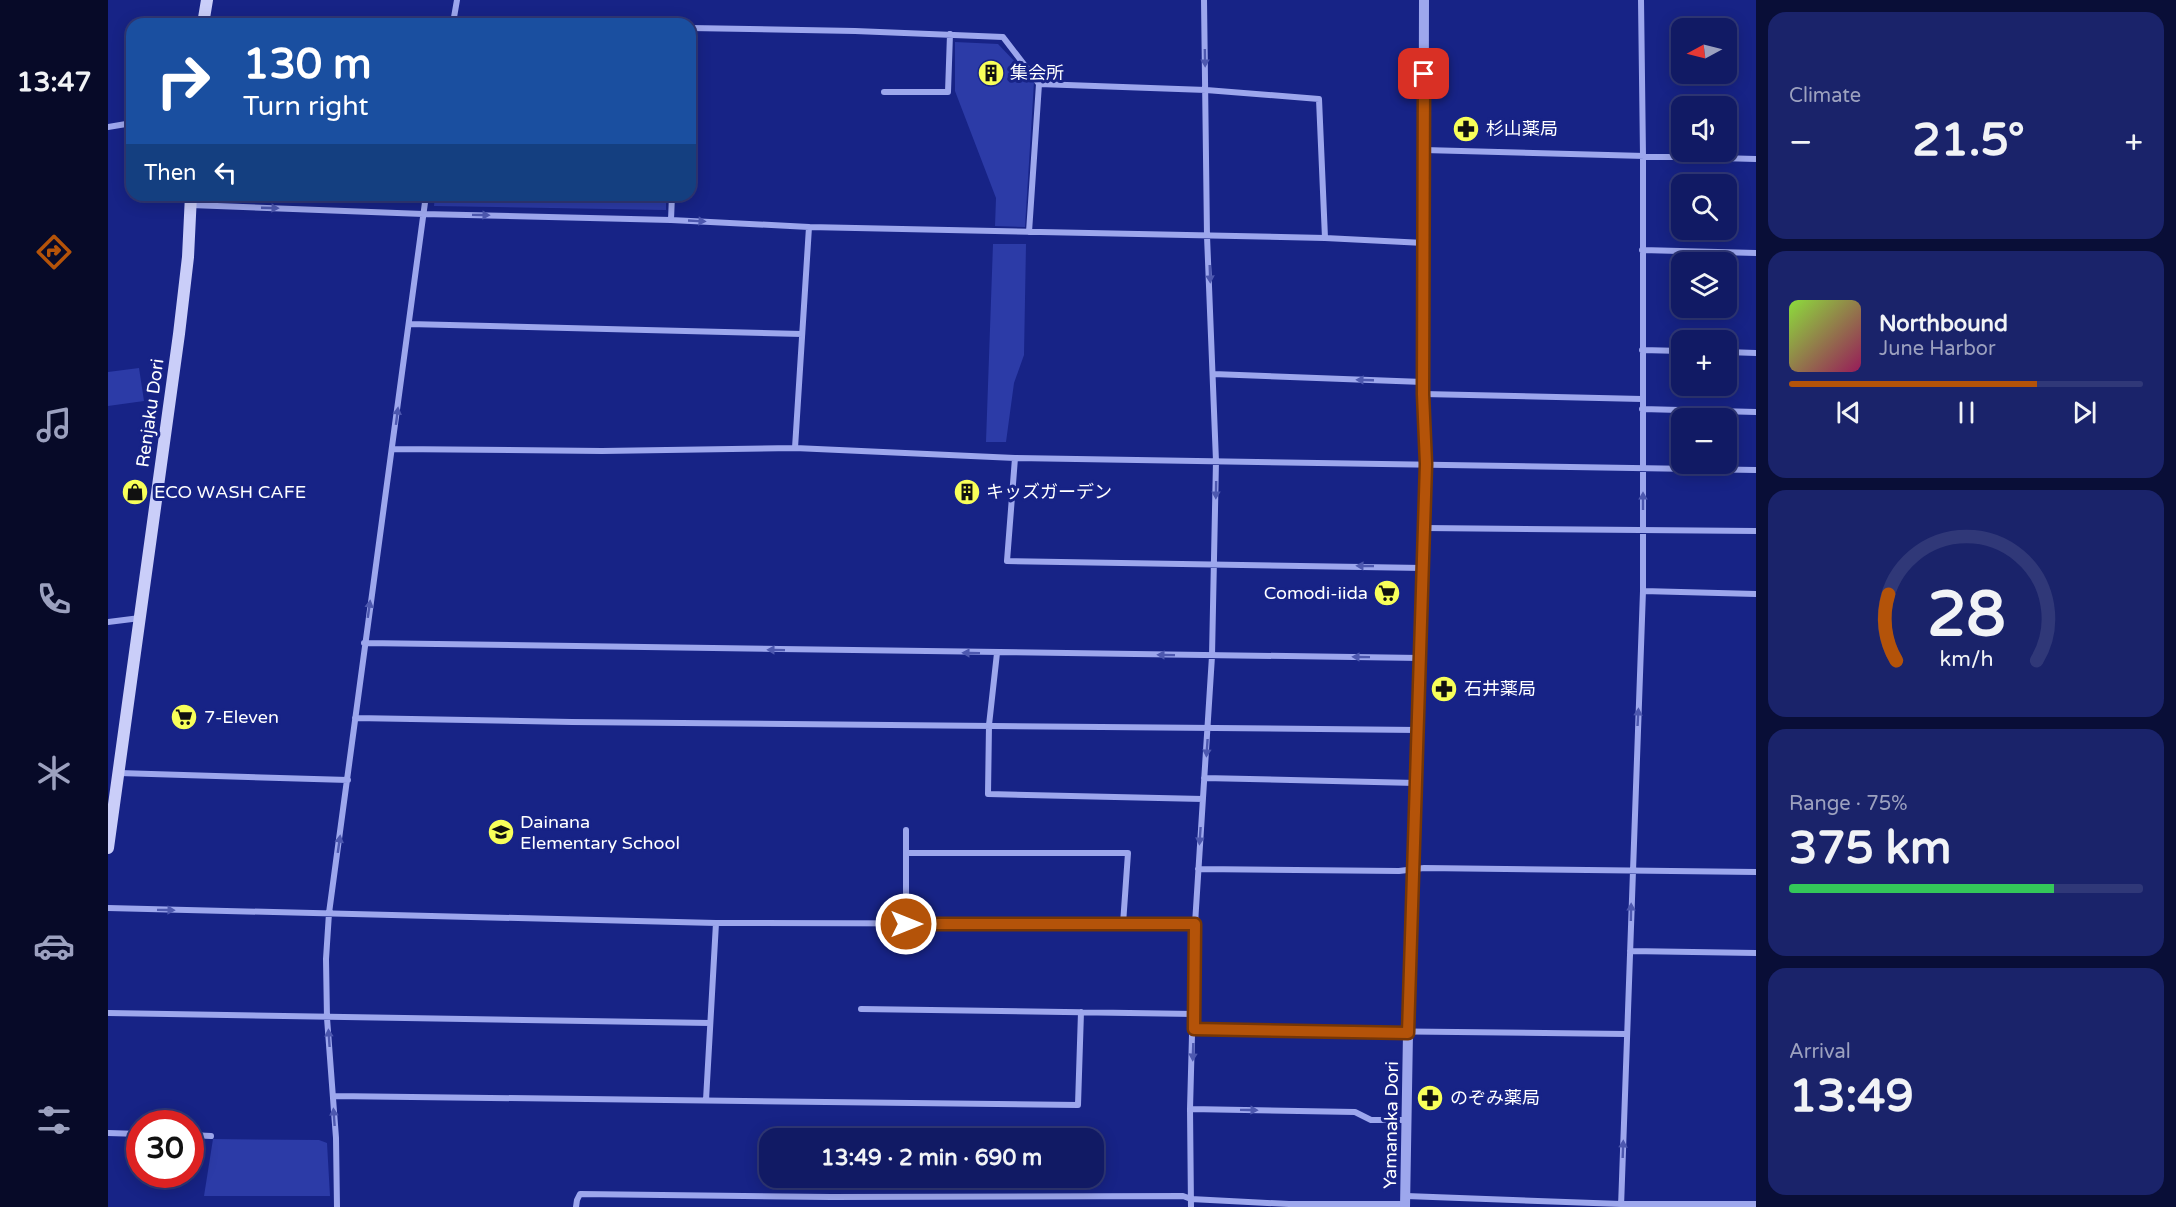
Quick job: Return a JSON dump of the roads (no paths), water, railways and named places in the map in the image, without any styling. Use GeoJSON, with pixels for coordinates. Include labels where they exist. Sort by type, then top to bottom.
{"type":"FeatureCollection","features":[{"type":"Feature","properties":{"kind":"main road"},"geometry":{"type":"LineString","coordinates":[[204,18],[207,0]]}},
{"type":"Feature","properties":{"kind":"main road","name":"Renjaku Dori"},"geometry":{"type":"LineString","coordinates":[[108,848],[179,334],[188,257],[191,201]]}},
{"type":"Feature","properties":{"kind":"street"},"geometry":{"type":"LineString","coordinates":[[454,18],[457,0]]}},
{"type":"Feature","properties":{"kind":"street"},"geometry":{"type":"LineString","coordinates":[[1191,1207],[1190,1109],[1194,1029],[1195,924],[1212,656],[1215,563],[1216,461],[1208,236],[1204,0]]}},
{"type":"Feature","properties":{"kind":"street","name":"Yamanaka Dori"},"geometry":{"type":"LineString","coordinates":[[1406,1202],[1408,1033],[1426,464],[1423,388],[1424,0]]}},
{"type":"Feature","properties":{"kind":"street"},"geometry":{"type":"LineString","coordinates":[[1621,1205],[1643,591],[1641,0]]}},
{"type":"Feature","properties":{"kind":"street"},"geometry":{"type":"LineString","coordinates":[[696,28],[1003,37],[1039,84],[1029,232]]}},
{"type":"Feature","properties":{"kind":"street"},"geometry":{"type":"LineString","coordinates":[[884,92],[948,92],[950,34]]}},
{"type":"Feature","properties":{"kind":"street"},"geometry":{"type":"LineString","coordinates":[[1039,84],[1206,90],[1319,99],[1325,238]]}},
{"type":"Feature","properties":{"kind":"street"},"geometry":{"type":"LineString","coordinates":[[108,127],[126,124]]}},
{"type":"Feature","properties":{"kind":"street"},"geometry":{"type":"LineString","coordinates":[[1424,150],[1756,159]]}},
{"type":"Feature","properties":{"kind":"street"},"geometry":{"type":"LineString","coordinates":[[208,201],[423,214],[671,220],[809,227],[1325,238],[1424,243]]}},
{"type":"Feature","properties":{"kind":"street"},"geometry":{"type":"LineString","coordinates":[[337,1207],[333,1096],[327,1018],[326,959],[329,913],[425,201]]}},
{"type":"Feature","properties":{"kind":"street"},"geometry":{"type":"LineString","coordinates":[[671,220],[672,201]]}},
{"type":"Feature","properties":{"kind":"street"},"geometry":{"type":"LineString","coordinates":[[795,448],[809,227]]}},
{"type":"Feature","properties":{"kind":"street"},"geometry":{"type":"LineString","coordinates":[[1642,250],[1756,254]]}},
{"type":"Feature","properties":{"kind":"street"},"geometry":{"type":"LineString","coordinates":[[409,324],[802,334]]}},
{"type":"Feature","properties":{"kind":"street"},"geometry":{"type":"LineString","coordinates":[[1642,350],[1671,351]]}},
{"type":"Feature","properties":{"kind":"street"},"geometry":{"type":"LineString","coordinates":[[1737,352],[1756,352]]}},
{"type":"Feature","properties":{"kind":"street"},"geometry":{"type":"LineString","coordinates":[[1213,374],[1642,399]]}},
{"type":"Feature","properties":{"kind":"street"},"geometry":{"type":"LineString","coordinates":[[1642,409],[1756,412]]}},
{"type":"Feature","properties":{"kind":"street"},"geometry":{"type":"LineString","coordinates":[[393,449],[602,451],[795,448],[1015,458],[1756,470]]}},
{"type":"Feature","properties":{"kind":"street"},"geometry":{"type":"LineString","coordinates":[[1015,458],[1007,561],[1423,568]]}},
{"type":"Feature","properties":{"kind":"street"},"geometry":{"type":"LineString","coordinates":[[1424,528],[1756,531]]}},
{"type":"Feature","properties":{"kind":"street"},"geometry":{"type":"LineString","coordinates":[[1643,591],[1756,594]]}},
{"type":"Feature","properties":{"kind":"street"},"geometry":{"type":"LineString","coordinates":[[108,622],[140,618]]}},
{"type":"Feature","properties":{"kind":"street"},"geometry":{"type":"LineString","coordinates":[[364,643],[1420,658]]}},
{"type":"Feature","properties":{"kind":"street"},"geometry":{"type":"LineString","coordinates":[[997,653],[989,725],[988,794],[1203,798]]}},
{"type":"Feature","properties":{"kind":"street"},"geometry":{"type":"LineString","coordinates":[[355,718],[1418,730]]}},
{"type":"Feature","properties":{"kind":"street"},"geometry":{"type":"LineString","coordinates":[[118,773],[348,780]]}},
{"type":"Feature","properties":{"kind":"street"},"geometry":{"type":"LineString","coordinates":[[1204,778],[1416,783]]}},
{"type":"Feature","properties":{"kind":"street"},"geometry":{"type":"LineString","coordinates":[[906,830],[906,924]]}},
{"type":"Feature","properties":{"kind":"street"},"geometry":{"type":"LineString","coordinates":[[906,853],[1128,853],[1123,924]]}},
{"type":"Feature","properties":{"kind":"street"},"geometry":{"type":"LineString","coordinates":[[1198,869],[1413,870],[1424,868],[1756,872]]}},
{"type":"Feature","properties":{"kind":"street"},"geometry":{"type":"LineString","coordinates":[[108,908],[716,923],[1195,924]]}},
{"type":"Feature","properties":{"kind":"street"},"geometry":{"type":"LineString","coordinates":[[706,1100],[716,923]]}},
{"type":"Feature","properties":{"kind":"street"},"geometry":{"type":"LineString","coordinates":[[1630,951],[1756,953]]}},
{"type":"Feature","properties":{"kind":"street"},"geometry":{"type":"LineString","coordinates":[[861,1009],[1194,1014]]}},
{"type":"Feature","properties":{"kind":"street"},"geometry":{"type":"LineString","coordinates":[[333,1096],[1078,1105],[1081,1012]]}},
{"type":"Feature","properties":{"kind":"street"},"geometry":{"type":"LineString","coordinates":[[108,1013],[710,1023]]}},
{"type":"Feature","properties":{"kind":"street"},"geometry":{"type":"LineString","coordinates":[[1194,1029],[1626,1034]]}},
{"type":"Feature","properties":{"kind":"street"},"geometry":{"type":"LineString","coordinates":[[1190,1109],[1355,1112],[1371,1120],[1408,1120]]}},
{"type":"Feature","properties":{"kind":"street"},"geometry":{"type":"LineString","coordinates":[[108,1133],[126,1134]]}},
{"type":"Feature","properties":{"kind":"street"},"geometry":{"type":"LineString","coordinates":[[204,1136],[212,1136]]}},
{"type":"Feature","properties":{"kind":"street"},"geometry":{"type":"LineString","coordinates":[[576,1207],[580,1194],[831,1197],[1183,1196],[1289,1204],[1406,1202],[1756,1204]]}},
{"type":"Feature","properties":{"kind":"place","name":"集会所"},"geometry":{"type":"Point","coordinates":[991,73]}},
{"type":"Feature","properties":{"kind":"place","name":"杉山薬局"},"geometry":{"type":"Point","coordinates":[1466,129]}},
{"type":"Feature","properties":{"kind":"place","name":"ECO WASH CAFE"},"geometry":{"type":"Point","coordinates":[135,492]}},
{"type":"Feature","properties":{"kind":"place","name":"キッズガーデン"},"geometry":{"type":"Point","coordinates":[967,492]}},
{"type":"Feature","properties":{"kind":"place","name":"Comodi-iida"},"geometry":{"type":"Point","coordinates":[1387,593]}},
{"type":"Feature","properties":{"kind":"place","name":"石井薬局"},"geometry":{"type":"Point","coordinates":[1444,689]}},
{"type":"Feature","properties":{"kind":"place","name":"7-Eleven"},"geometry":{"type":"Point","coordinates":[184,717]}},
{"type":"Feature","properties":{"kind":"place","name":"Dainana Elementary School"},"geometry":{"type":"Point","coordinates":[501,832]}},
{"type":"Feature","properties":{"kind":"place","name":"のぞみ薬局"},"geometry":{"type":"Point","coordinates":[1430,1098]}}]}
